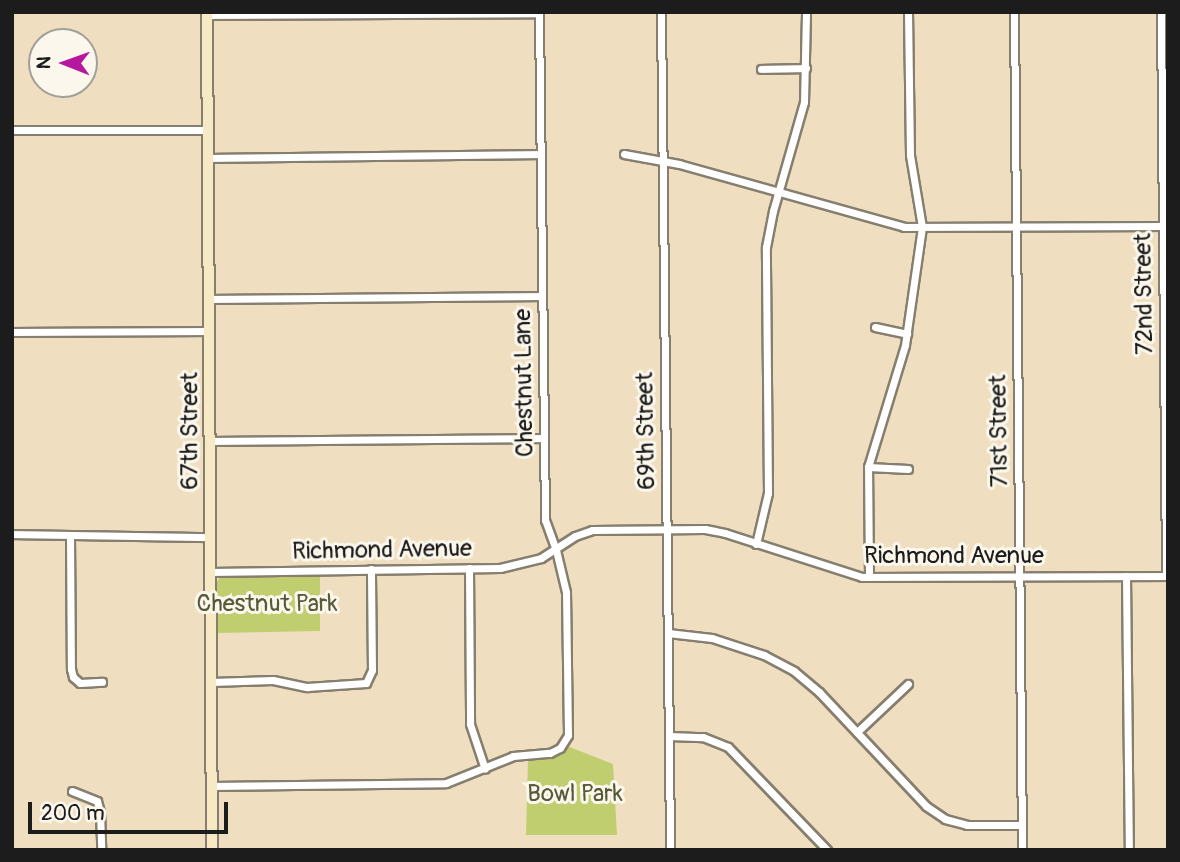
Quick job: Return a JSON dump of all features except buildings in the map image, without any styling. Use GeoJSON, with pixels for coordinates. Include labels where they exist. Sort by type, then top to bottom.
{"type":"FeatureCollection","features":[{"type":"Feature","properties":{"kind":"street","name":"69th Street"},"geometry":{"type":"LineString","coordinates":[[662,12],[670,850]]}},
{"type":"Feature","properties":{"kind":"street"},"geometry":{"type":"LineString","coordinates":[[756,544],[768,493],[765,259],[778,193],[804,102],[806,12]]}},
{"type":"Feature","properties":{"kind":"street"},"geometry":{"type":"LineString","coordinates":[[869,578],[868,467],[907,334],[922,227],[909,146],[908,12]]}},
{"type":"Feature","properties":{"kind":"street","name":"71st Street"},"geometry":{"type":"LineString","coordinates":[[1014,12],[1022,850]]}},
{"type":"Feature","properties":{"kind":"street","name":"72nd Street"},"geometry":{"type":"LineString","coordinates":[[1161,12],[1165,34],[1163,226],[1167,576]]}},
{"type":"Feature","properties":{"kind":"street"},"geometry":{"type":"LineString","coordinates":[[207,14],[539,13]]}},
{"type":"Feature","properties":{"kind":"street","name":"Chestnut Lane"},"geometry":{"type":"LineString","coordinates":[[485,769],[513,756],[546,754],[560,748],[568,730],[567,600],[556,550],[545,524],[539,13]]}},
{"type":"Feature","properties":{"kind":"street","name":"67th Street"},"geometry":{"type":"LineString","coordinates":[[207,14],[212,850]]}},
{"type":"Feature","properties":{"kind":"street"},"geometry":{"type":"LineString","coordinates":[[761,69],[806,68]]}},
{"type":"Feature","properties":{"kind":"street"},"geometry":{"type":"LineString","coordinates":[[12,130],[208,130]]}},
{"type":"Feature","properties":{"kind":"street"},"geometry":{"type":"LineString","coordinates":[[209,158],[541,154]]}},
{"type":"Feature","properties":{"kind":"street"},"geometry":{"type":"LineString","coordinates":[[624,154],[663,160],[876,221],[922,227],[1163,226]]}},
{"type":"Feature","properties":{"kind":"street"},"geometry":{"type":"LineString","coordinates":[[210,299],[542,296]]}},
{"type":"Feature","properties":{"kind":"street"},"geometry":{"type":"LineString","coordinates":[[874,327],[907,334]]}},
{"type":"Feature","properties":{"kind":"street"},"geometry":{"type":"LineString","coordinates":[[12,332],[210,331]]}},
{"type":"Feature","properties":{"kind":"street"},"geometry":{"type":"LineString","coordinates":[[211,441],[544,438]]}},
{"type":"Feature","properties":{"kind":"street"},"geometry":{"type":"LineString","coordinates":[[868,467],[908,469]]}},
{"type":"Feature","properties":{"kind":"street","name":"Richmond Avenue"},"geometry":{"type":"LineString","coordinates":[[210,572],[515,566],[556,550],[575,536],[592,530],[667,529],[719,531],[850,575],[869,578],[1167,576]]}},
{"type":"Feature","properties":{"kind":"street"},"geometry":{"type":"LineString","coordinates":[[12,534],[211,537]]}},
{"type":"Feature","properties":{"kind":"street"},"geometry":{"type":"LineString","coordinates":[[69,535],[71,669],[73,677],[80,683],[102,682]]}},
{"type":"Feature","properties":{"kind":"street"},"geometry":{"type":"LineString","coordinates":[[211,786],[436,783],[455,781],[485,769],[470,724],[469,568]]}},
{"type":"Feature","properties":{"kind":"street"},"geometry":{"type":"LineString","coordinates":[[211,682],[273,680],[307,687],[366,683],[372,670],[371,569]]}},
{"type":"Feature","properties":{"kind":"street"},"geometry":{"type":"LineString","coordinates":[[1126,576],[1129,850]]}},
{"type":"Feature","properties":{"kind":"street"},"geometry":{"type":"LineString","coordinates":[[668,633],[712,638],[782,664],[819,692],[926,806],[945,819],[967,825],[1022,825]]}},
{"type":"Feature","properties":{"kind":"street"},"geometry":{"type":"LineString","coordinates":[[857,732],[908,684]]}},
{"type":"Feature","properties":{"kind":"street"},"geometry":{"type":"LineString","coordinates":[[669,736],[703,737],[727,747],[827,850]]}},
{"type":"Feature","properties":{"kind":"street"},"geometry":{"type":"LineString","coordinates":[[72,791],[97,801],[101,850]]}},
{"type":"Feature","properties":{"kind":"green space","name":"Chestnut Park"},"geometry":{"type":"Polygon","coordinates":[[[320,575],[320,631],[215,633],[216,583],[221,576],[320,575]]]}},
{"type":"Feature","properties":{"kind":"green space","name":"Bowl Park"},"geometry":{"type":"Polygon","coordinates":[[[567,746],[613,764],[617,835],[526,835],[528,759],[554,757],[567,746]]]}}]}
